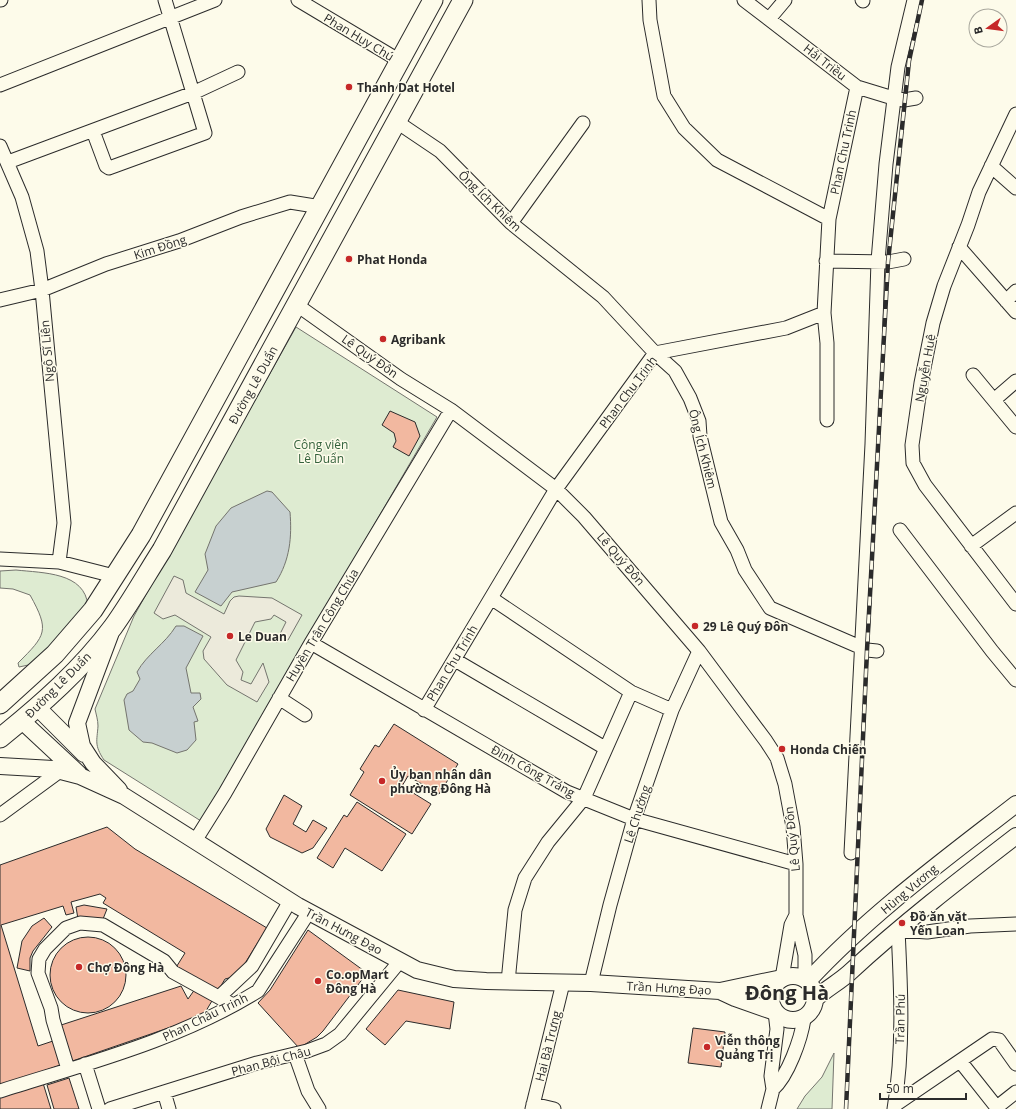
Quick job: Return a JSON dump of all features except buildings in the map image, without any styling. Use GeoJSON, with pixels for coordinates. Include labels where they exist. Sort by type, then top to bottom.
{"type":"FeatureCollection","features":[{"type":"Feature","properties":{"kind":"highway","name":"Đường Lê Duẩn"},"geometry":{"type":"LineString","coordinates":[[2,703],[55,654],[93,610],[141,535],[433,0]]}},
{"type":"Feature","properties":{"kind":"highway","name":"Đường Lê Duẩn"},"geometry":{"type":"LineString","coordinates":[[0,738],[22,721],[74,672],[112,627],[162,550],[463,0]]}},
{"type":"Feature","properties":{"kind":"highway"},"geometry":{"type":"LineString","coordinates":[[274,293],[297,305]]}},
{"type":"Feature","properties":{"kind":"highway"},"geometry":{"type":"LineString","coordinates":[[114,576],[137,589]]}},
{"type":"Feature","properties":{"kind":"highway"},"geometry":{"type":"LineString","coordinates":[[20,687],[37,707]]}},
{"type":"Feature","properties":{"kind":"highway"},"geometry":{"type":"LineString","coordinates":[[2,703],[22,721]]}},
{"type":"Feature","properties":{"kind":"main road"},"geometry":{"type":"LineString","coordinates":[[93,763],[82,746],[77,722],[112,627]]}},
{"type":"Feature","properties":{"kind":"main road"},"geometry":{"type":"LineString","coordinates":[[37,707],[124,796]]}},
{"type":"Feature","properties":{"kind":"main road"},"geometry":{"type":"LineString","coordinates":[[22,721],[80,776]]}},
{"type":"Feature","properties":{"kind":"main road","name":"Trần Hưng Đạo"},"geometry":{"type":"LineString","coordinates":[[0,766],[18,766],[60,771],[80,776],[124,796],[290,901],[417,970],[454,979],[720,991],[782,978]]}},
{"type":"Feature","properties":{"kind":"main road","name":"Hùng Vương"},"geometry":{"type":"LineString","coordinates":[[808,981],[833,954],[908,888],[1016,804]]}},
{"type":"Feature","properties":{"kind":"main road","name":"Hùng Vương"},"geometry":{"type":"LineString","coordinates":[[816,999],[832,984],[848,974],[923,908],[1016,836]]}},
{"type":"Feature","properties":{"kind":"main road"},"geometry":{"type":"LineString","coordinates":[[800,977],[808,981],[813,988],[816,999],[811,1013],[804,1018],[794,1021],[784,1019],[775,1012],[771,1003],[771,994],[775,985],[782,978],[800,977]]}},
{"type":"Feature","properties":{"kind":"main road","name":"Trần Hưng Đạo"},"geometry":{"type":"LineString","coordinates":[[720,991],[775,1012]]}},
{"type":"Feature","properties":{"kind":"street"},"geometry":{"type":"LineString","coordinates":[[93,130],[106,166],[110,168],[205,133],[165,0]]}},
{"type":"Feature","properties":{"kind":"street"},"geometry":{"type":"LineString","coordinates":[[0,85],[215,0]]}},
{"type":"Feature","properties":{"kind":"street","name":"Phan Huy Chú"},"geometry":{"type":"LineString","coordinates":[[298,0],[400,62]]}},
{"type":"Feature","properties":{"kind":"street"},"geometry":{"type":"LineString","coordinates":[[649,0],[650,20],[664,96],[684,128],[717,160],[829,219]]}},
{"type":"Feature","properties":{"kind":"street","name":"Hải Triều"},"geometry":{"type":"LineString","coordinates":[[744,0],[857,87],[893,98],[904,100],[916,98]]}},
{"type":"Feature","properties":{"kind":"street"},"geometry":{"type":"LineString","coordinates":[[769,19],[786,0]]}},
{"type":"Feature","properties":{"kind":"street"},"geometry":{"type":"LineString","coordinates":[[851,853],[862,648],[878,261],[893,98],[898,67],[914,0]]}},
{"type":"Feature","properties":{"kind":"street"},"geometry":{"type":"LineString","coordinates":[[8,162],[193,93],[238,72]]}},
{"type":"Feature","properties":{"kind":"street","name":"Phan Chu Trinh"},"geometry":{"type":"LineString","coordinates":[[424,710],[556,489],[655,354],[786,328],[824,313],[829,219],[857,87]]}},
{"type":"Feature","properties":{"kind":"street","name":"Nguyễn Huệ"},"geometry":{"type":"LineString","coordinates":[[1016,114],[978,192],[944,286],[933,323],[921,383],[912,445],[913,463],[925,484],[1016,604]]}},
{"type":"Feature","properties":{"kind":"street","name":"Ông Ích Khiêm"},"geometry":{"type":"LineString","coordinates":[[397,122],[440,151],[511,223],[602,297],[655,354],[675,371],[690,398],[699,421],[700,436],[721,522],[737,550],[745,570],[770,608],[862,648],[877,651]]}},
{"type":"Feature","properties":{"kind":"street"},"geometry":{"type":"LineString","coordinates":[[511,223],[583,123]]}},
{"type":"Feature","properties":{"kind":"street","name":"Ngô Sĩ Liên"},"geometry":{"type":"LineString","coordinates":[[0,146],[22,197],[37,251],[64,523],[59,562]]}},
{"type":"Feature","properties":{"kind":"street"},"geometry":{"type":"LineString","coordinates":[[991,166],[1016,188]]}},
{"type":"Feature","properties":{"kind":"street","name":"Kim Đồng"},"geometry":{"type":"LineString","coordinates":[[0,300],[42,290],[106,264],[179,241],[240,217],[290,202],[321,207]]}},
{"type":"Feature","properties":{"kind":"street"},"geometry":{"type":"LineString","coordinates":[[959,247],[1016,312]]}},
{"type":"Feature","properties":{"kind":"street"},"geometry":{"type":"LineString","coordinates":[[826,261],[888,262],[904,259]]}},
{"type":"Feature","properties":{"kind":"street"},"geometry":{"type":"LineString","coordinates":[[1006,301],[1016,291]]}},
{"type":"Feature","properties":{"kind":"street","name":"Lê Quý Đôn"},"geometry":{"type":"LineString","coordinates":[[297,305],[401,379],[451,410],[556,489],[584,516],[699,650],[777,758],[785,784],[793,827],[796,864],[796,915],[805,955],[805,972],[808,981]]}},
{"type":"Feature","properties":{"kind":"street"},"geometry":{"type":"LineString","coordinates":[[824,313],[827,343],[827,420]]}},
{"type":"Feature","properties":{"kind":"street"},"geometry":{"type":"LineString","coordinates":[[974,375],[1016,427]]}},
{"type":"Feature","properties":{"kind":"street"},"geometry":{"type":"LineString","coordinates":[[994,400],[1016,381]]}},
{"type":"Feature","properties":{"kind":"street","name":"Huyền Trân Công Chúa"},"geometry":{"type":"LineString","coordinates":[[195,841],[225,793],[311,643],[451,410]]}},
{"type":"Feature","properties":{"kind":"street"},"geometry":{"type":"LineString","coordinates":[[971,546],[1016,513]]}},
{"type":"Feature","properties":{"kind":"street"},"geometry":{"type":"LineString","coordinates":[[900,530],[992,651],[1016,680]]}},
{"type":"Feature","properties":{"kind":"street"},"geometry":{"type":"LineString","coordinates":[[0,559],[59,562],[114,576]]}},
{"type":"Feature","properties":{"kind":"street"},"geometry":{"type":"LineString","coordinates":[[491,598],[631,692],[672,710]]}},
{"type":"Feature","properties":{"kind":"street","name":"Đinh Công Tráng"},"geometry":{"type":"LineString","coordinates":[[311,643],[567,792],[634,819],[796,864]]}},
{"type":"Feature","properties":{"kind":"street","name":"Lê Chưởng"},"geometry":{"type":"LineString","coordinates":[[591,984],[610,905],[634,819],[672,710],[699,650]]}},
{"type":"Feature","properties":{"kind":"street"},"geometry":{"type":"LineString","coordinates":[[455,660],[605,748]]}},
{"type":"Feature","properties":{"kind":"street"},"geometry":{"type":"LineString","coordinates":[[508,982],[514,910],[525,878],[548,842],[584,798],[631,692]]}},
{"type":"Feature","properties":{"kind":"street"},"geometry":{"type":"LineString","coordinates":[[279,698],[305,715]]}},
{"type":"Feature","properties":{"kind":"street"},"geometry":{"type":"LineString","coordinates":[[0,815],[60,771]]}},
{"type":"Feature","properties":{"kind":"street"},"geometry":{"type":"LineString","coordinates":[[219,997],[252,966],[290,901]]}},
{"type":"Feature","properties":{"kind":"street","name":"Phan Châu Trinh"},"geometry":{"type":"LineString","coordinates":[[0,1092],[172,1035],[258,991],[309,912]]}},
{"type":"Feature","properties":{"kind":"street","name":"Lê Quý Đôn"},"geometry":{"type":"LineString","coordinates":[[782,978],[791,925],[796,915]]}},
{"type":"Feature","properties":{"kind":"street"},"geometry":{"type":"LineString","coordinates":[[68,1069],[53,1020],[51,1008],[38,973],[39,959],[45,949],[66,928],[80,923],[103,925],[164,961],[172,972],[233,1005]]}},
{"type":"Feature","properties":{"kind":"street"},"geometry":{"type":"LineString","coordinates":[[898,930],[927,932],[970,926],[1016,924]]}},
{"type":"Feature","properties":{"kind":"street","name":"Trần Phú"},"geometry":{"type":"LineString","coordinates":[[894,1107],[899,1077],[901,1000],[898,930]]}},
{"type":"Feature","properties":{"kind":"street","name":"Phan Bội Châu"},"geometry":{"type":"LineString","coordinates":[[110,1109],[326,1044],[340,1034],[400,961]]}},
{"type":"Feature","properties":{"kind":"street","name":"Hai Bà Trưng"},"geometry":{"type":"LineString","coordinates":[[533,1106],[563,983]]}},
{"type":"Feature","properties":{"kind":"street"},"geometry":{"type":"LineString","coordinates":[[768,1109],[773,1089],[772,1076],[777,1029],[775,1012]]}},
{"type":"Feature","properties":{"kind":"street"},"geometry":{"type":"LineString","coordinates":[[773,1089],[779,1084],[786,1071],[797,1045],[804,1018]]}},
{"type":"Feature","properties":{"kind":"street"},"geometry":{"type":"LineString","coordinates":[[894,1107],[992,1039],[999,1040],[1016,1064]]}},
{"type":"Feature","properties":{"kind":"street"},"geometry":{"type":"LineString","coordinates":[[295,1054],[308,1091],[319,1109]]}},
{"type":"Feature","properties":{"kind":"street"},"geometry":{"type":"LineString","coordinates":[[960,1061],[997,1108],[1016,1092]]}},
{"type":"Feature","properties":{"kind":"street"},"geometry":{"type":"LineString","coordinates":[[85,1064],[99,1109]]}},
{"type":"Feature","properties":{"kind":"street"},"geometry":{"type":"LineString","coordinates":[[164,1092],[169,1109]]}},
{"type":"Feature","properties":{"kind":"street"},"geometry":{"type":"LineString","coordinates":[[533,1106],[554,1109]]}},
{"type":"Feature","properties":{"kind":"green space","name":"Công viên Lê Duẩn"},"geometry":{"type":"Polygon","coordinates":[[[296,327],[437,417],[201,821],[104,760],[97,747],[98,724],[95,709],[134,616],[296,327]]]}},
{"type":"Feature","properties":{"kind":"green space"},"geometry":{"type":"Polygon","coordinates":[[[16,570],[61,576],[71,580],[79,586],[85,595],[88,606],[33,664],[19,667],[18,663],[39,639],[42,632],[42,625],[30,595],[13,589],[0,588],[0,571],[16,570]]]}},
{"type":"Feature","properties":{"kind":"green space"},"geometry":{"type":"Polygon","coordinates":[[[834,1053],[832,1109],[797,1109],[805,1096],[822,1077],[834,1053]]]}},
{"type":"Feature","properties":{"kind":"shaded area"},"geometry":{"type":"Polygon","coordinates":[[[267,491],[272,492],[290,512],[291,530],[289,548],[281,574],[276,582],[232,592],[221,606],[195,592],[208,570],[205,554],[216,526],[231,508],[267,491]]]}},
{"type":"Feature","properties":{"kind":"shaded area"},"geometry":{"type":"Polygon","coordinates":[[[174,576],[183,580],[186,593],[224,614],[230,601],[234,597],[239,596],[272,598],[302,615],[288,640],[276,642],[286,622],[274,615],[271,619],[255,622],[236,660],[243,672],[241,680],[251,684],[263,663],[269,682],[257,702],[227,685],[204,659],[203,651],[211,637],[175,615],[163,619],[154,613],[174,576]]]}},
{"type":"Feature","properties":{"kind":"shaded area"},"geometry":{"type":"Polygon","coordinates":[[[176,626],[184,626],[203,636],[186,668],[191,693],[200,693],[201,699],[193,707],[198,721],[194,722],[196,740],[187,750],[177,753],[152,743],[143,742],[129,730],[124,700],[127,694],[133,691],[140,679],[137,672],[141,666],[176,626]]]}},
{"type":"Feature","properties":{"kind":"railway"},"geometry":{"type":"LineString","coordinates":[[846,1109],[867,650],[888,262],[909,61],[922,0]]}},
{"type":"Feature","properties":{"kind":"place","name":"Thanh Dat Hotel"},"geometry":{"type":"Point","coordinates":[349,87]}},
{"type":"Feature","properties":{"kind":"place","name":"Phat Honda"},"geometry":{"type":"Point","coordinates":[349,259]}},
{"type":"Feature","properties":{"kind":"place","name":"Agribank"},"geometry":{"type":"Point","coordinates":[383,339]}},
{"type":"Feature","properties":{"kind":"place","name":"29 Lê Quý Đôn"},"geometry":{"type":"Point","coordinates":[695,626]}},
{"type":"Feature","properties":{"kind":"place","name":"Le Duan"},"geometry":{"type":"Point","coordinates":[230,636]}},
{"type":"Feature","properties":{"kind":"place","name":"Honda Chiến"},"geometry":{"type":"Point","coordinates":[782,749]}},
{"type":"Feature","properties":{"kind":"place","name":"Ủy ban nhân dân phường Đông Hà"},"geometry":{"type":"Point","coordinates":[382,781]}},
{"type":"Feature","properties":{"kind":"place","name":"Đồ ăn vặt Yến Loan"},"geometry":{"type":"Point","coordinates":[902,923]}},
{"type":"Feature","properties":{"kind":"place","name":"Chợ Đông Hà"},"geometry":{"type":"Point","coordinates":[79,967]}},
{"type":"Feature","properties":{"kind":"place","name":"Co.opMart Đông Hà"},"geometry":{"type":"Point","coordinates":[318,981]}},
{"type":"Feature","properties":{"kind":"place","name":"Viễn thông Quảng Trị"},"geometry":{"type":"Point","coordinates":[707,1047]}},
{"type":"Feature","properties":{"kind":"district","name":"Đông Hà"},"geometry":{"type":"Point","coordinates":[787,992]}}]}
